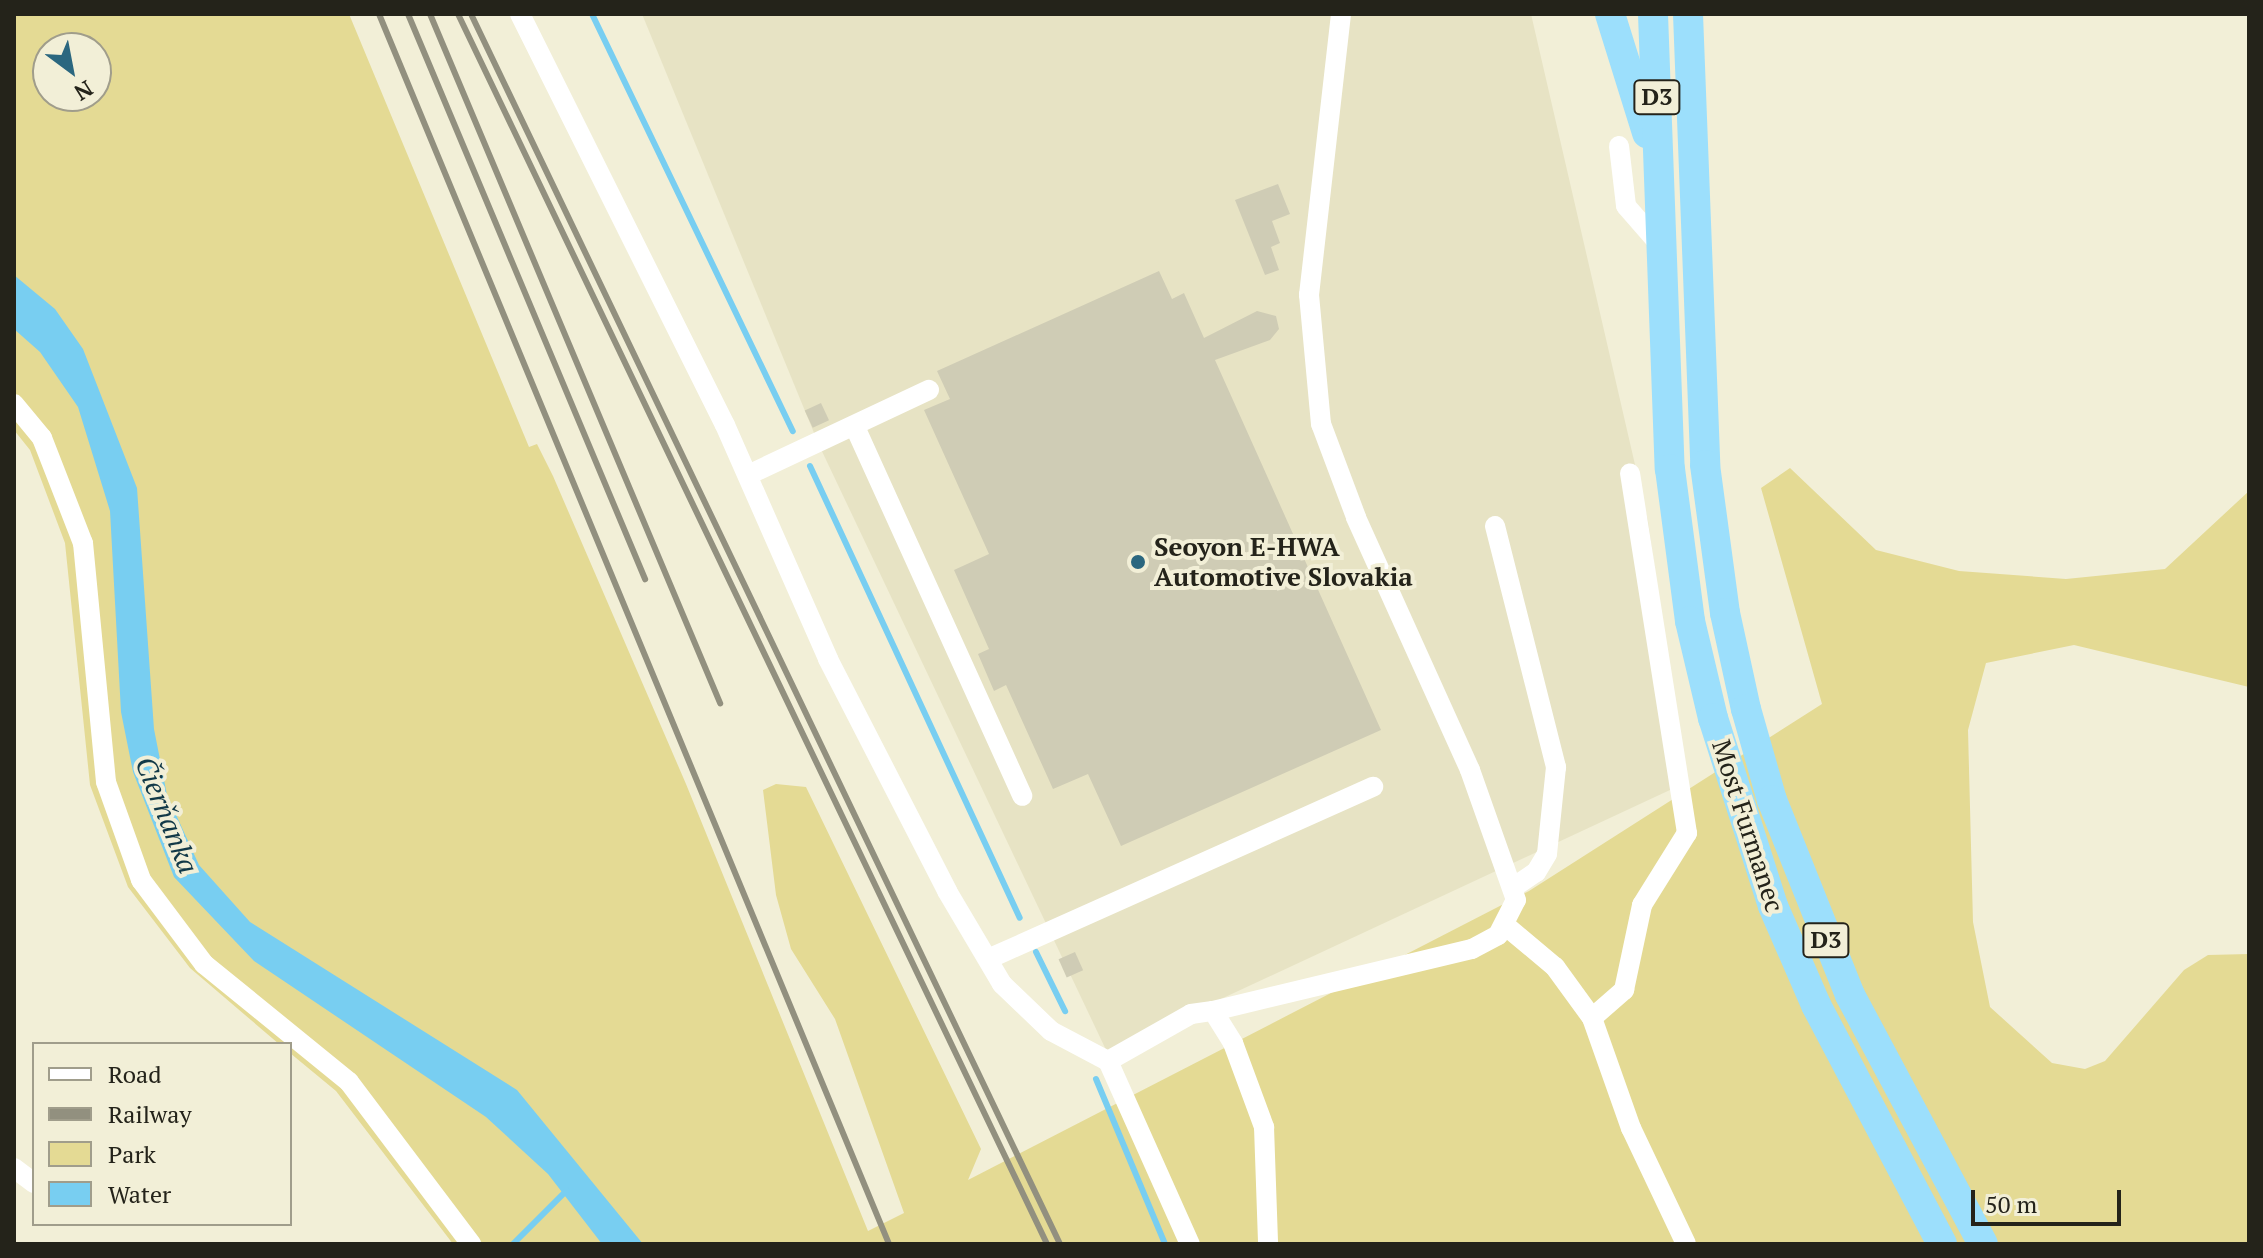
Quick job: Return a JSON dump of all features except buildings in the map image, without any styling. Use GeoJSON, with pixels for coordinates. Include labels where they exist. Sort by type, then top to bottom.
{"type":"FeatureCollection","features":[{"type":"Feature","properties":{"kind":"highway"},"geometry":{"type":"LineString","coordinates":[[1610,14],[1661,181]]}},
{"type":"Feature","properties":{"kind":"highway","name":"D3"},"geometry":{"type":"LineString","coordinates":[[1653,14],[1661,246]]}},
{"type":"Feature","properties":{"kind":"highway","name":"D3"},"geometry":{"type":"LineString","coordinates":[[1688,14],[1691,70]]}},
{"type":"Feature","properties":{"kind":"highway"},"geometry":{"type":"LineString","coordinates":[[1691,70],[1700,14]]}},
{"type":"Feature","properties":{"kind":"highway","name":"Most Furmanec"},"geometry":{"type":"LineString","coordinates":[[1691,70],[1702,418],[1725,613],[1772,800],[1809,900],[1878,1054],[1983,1244]]}},
{"type":"Feature","properties":{"kind":"highway","name":"Most Furmanec"},"geometry":{"type":"LineString","coordinates":[[1661,246],[1670,469],[1690,621],[1743,822],[1829,1032],[1942,1244]]}},
{"type":"Feature","properties":{"kind":"street"},"geometry":{"type":"LineString","coordinates":[[520,14],[748,475],[828,659],[988,959],[1002,984],[1051,1031],[1108,1061],[1190,1244]]}},
{"type":"Feature","properties":{"kind":"street"},"geometry":{"type":"LineString","coordinates":[[1108,1061],[1191,1014],[1472,949],[1506,926],[1515,886],[1321,424],[1308,314],[1341,14]]}},
{"type":"Feature","properties":{"kind":"street"},"geometry":{"type":"LineString","coordinates":[[1619,146],[1626,206],[1661,246]]}},
{"type":"Feature","properties":{"kind":"street"},"geometry":{"type":"LineString","coordinates":[[748,475],[929,390]]}},
{"type":"Feature","properties":{"kind":"street"},"geometry":{"type":"LineString","coordinates":[[14,404],[42,438],[83,543],[106,782],[141,880],[204,964],[349,1082],[471,1244]]}},
{"type":"Feature","properties":{"kind":"street"},"geometry":{"type":"LineString","coordinates":[[855,427],[1022,796]]}},
{"type":"Feature","properties":{"kind":"street"},"geometry":{"type":"LineString","coordinates":[[1592,1018],[1624,990],[1642,905],[1687,833],[1685,786],[1665,708],[1630,473]]}},
{"type":"Feature","properties":{"kind":"street"},"geometry":{"type":"LineString","coordinates":[[1495,526],[1556,767],[1547,854],[1536,872],[1515,886]]}},
{"type":"Feature","properties":{"kind":"street"},"geometry":{"type":"LineString","coordinates":[[988,959],[1373,787]]}},
{"type":"Feature","properties":{"kind":"street"},"geometry":{"type":"LineString","coordinates":[[1506,926],[1555,967],[1592,1018],[1626,1116],[1686,1244]]}},
{"type":"Feature","properties":{"kind":"street"},"geometry":{"type":"LineString","coordinates":[[1213,1011],[1233,1043],[1264,1127],[1268,1244]]}},
{"type":"Feature","properties":{"kind":"street"},"geometry":{"type":"LineString","coordinates":[[14,1168],[32,1182]]}},
{"type":"Feature","properties":{"kind":"shaded area"},"geometry":{"type":"Polygon","coordinates":[[[642,14],[1531,14],[1648,521],[1685,783],[1107,1052],[819,445],[642,14]]]}},
{"type":"Feature","properties":{"kind":"green space"},"geometry":{"type":"Polygon","coordinates":[[[14,14],[349,14],[529,447],[537,444],[553,476],[686,784],[868,1231],[904,1213],[835,1019],[791,949],[776,895],[763,790],[776,784],[806,787],[981,1149],[968,1180],[1529,891],[1822,704],[1761,488],[1790,468],[1876,550],[1959,571],[2066,579],[2165,569],[2249,491],[2249,687],[2074,645],[1986,663],[1968,730],[1973,922],[1990,1007],[2052,1063],[2085,1069],[2105,1061],[2184,970],[2208,955],[2249,954],[2249,1244],[453,1244],[336,1091],[292,1055],[292,1042],[277,1042],[190,968],[128,887],[90,785],[65,543],[30,450],[14,430],[14,14]]]}},
{"type":"Feature","properties":{"kind":"water","name":"Čierňanka"},"geometry":{"type":"Polygon","coordinates":[[[14,275],[55,309],[83,349],[137,488],[154,729],[167,795],[199,865],[250,922],[517,1090],[643,1244],[602,1244],[548,1174],[486,1117],[254,961],[174,877],[133,772],[121,712],[110,511],[78,407],[40,352],[14,329],[14,275]]]}},
{"type":"Feature","properties":{"kind":"waterway"},"geometry":{"type":"LineString","coordinates":[[592,14],[793,431]]}},
{"type":"Feature","properties":{"kind":"waterway"},"geometry":{"type":"LineString","coordinates":[[810,466],[1020,918]]}},
{"type":"Feature","properties":{"kind":"waterway"},"geometry":{"type":"LineString","coordinates":[[1036,952],[1065,1011]]}},
{"type":"Feature","properties":{"kind":"waterway"},"geometry":{"type":"LineString","coordinates":[[1096,1079],[1165,1244]]}},
{"type":"Feature","properties":{"kind":"waterway"},"geometry":{"type":"LineString","coordinates":[[513,1244],[567,1190]]}},
{"type":"Feature","properties":{"kind":"railway"},"geometry":{"type":"LineString","coordinates":[[379,14],[889,1244]]}},
{"type":"Feature","properties":{"kind":"railway"},"geometry":{"type":"LineString","coordinates":[[408,14],[645,579]]}},
{"type":"Feature","properties":{"kind":"railway"},"geometry":{"type":"LineString","coordinates":[[430,14],[720,703]]}},
{"type":"Feature","properties":{"kind":"railway"},"geometry":{"type":"LineString","coordinates":[[458,14],[1047,1244]]}},
{"type":"Feature","properties":{"kind":"railway"},"geometry":{"type":"LineString","coordinates":[[471,14],[1060,1244]]}},
{"type":"Feature","properties":{"kind":"place","name":"Seoyon E-HWA Automotive Slovakia"},"geometry":{"type":"Point","coordinates":[1138,562]}}]}
